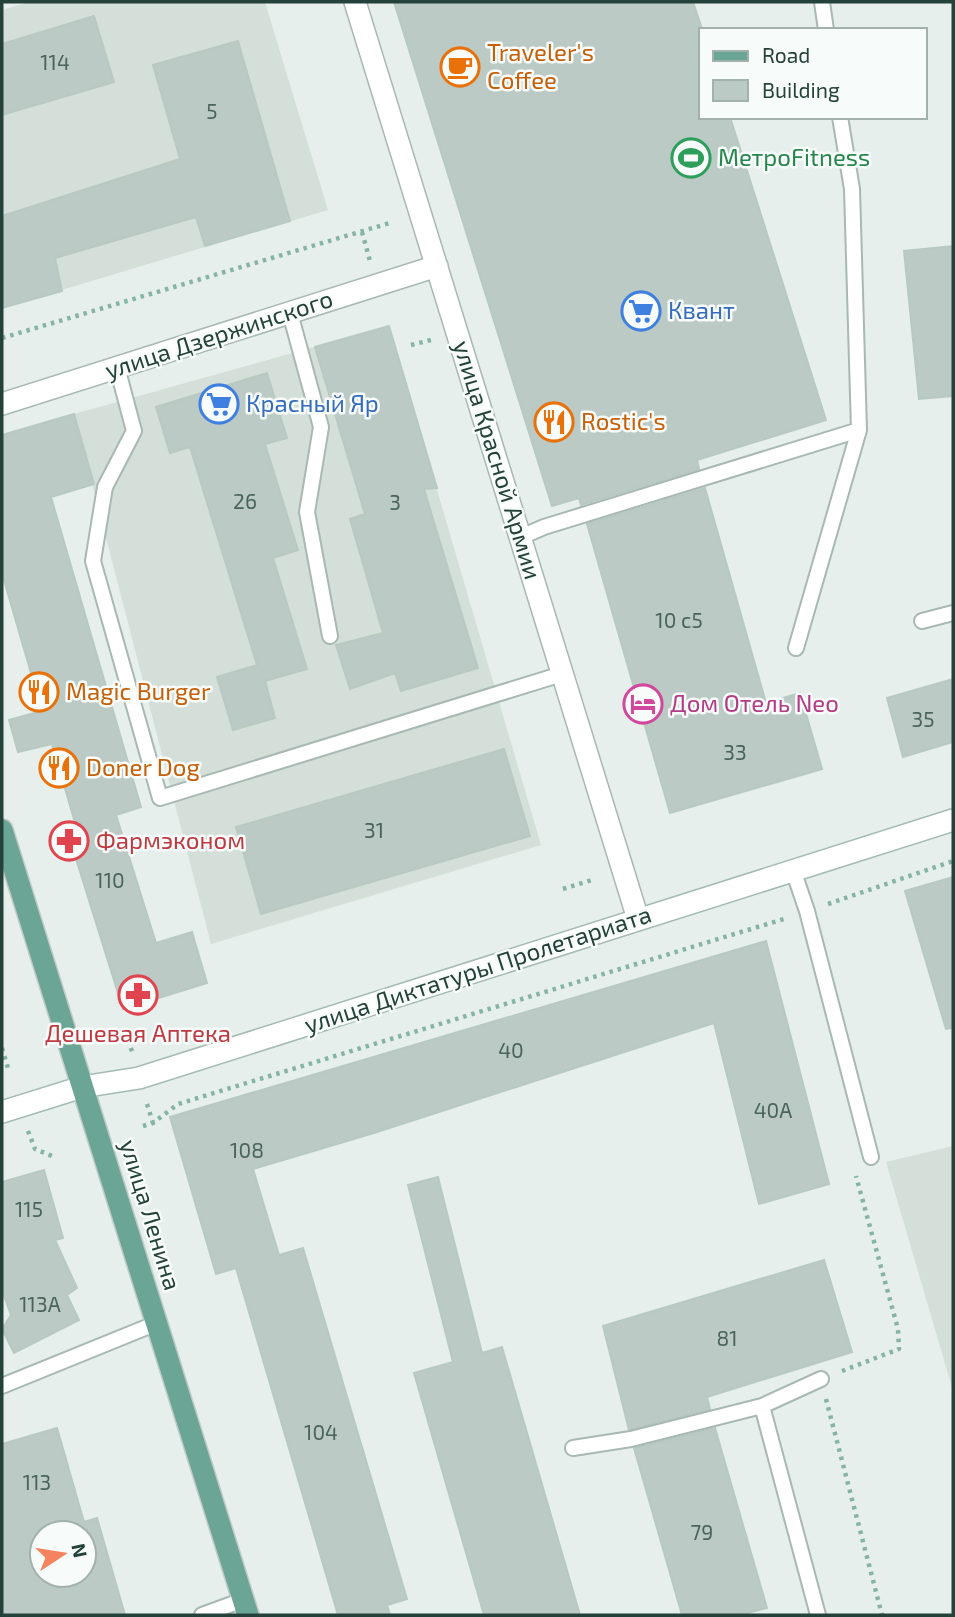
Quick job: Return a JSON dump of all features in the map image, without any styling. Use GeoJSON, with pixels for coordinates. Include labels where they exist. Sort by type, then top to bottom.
{"type":"FeatureCollection","features":[{"type":"Feature","properties":{"kind":"main road","name":"улица Ленина"},"geometry":{"type":"LineString","coordinates":[[2,830],[246,1608]]}},
{"type":"Feature","properties":{"kind":"street","name":"улица Красной Армии"},"geometry":{"type":"LineString","coordinates":[[355,2],[638,919]]}},
{"type":"Feature","properties":{"kind":"street","name":"улица Дзержинского"},"geometry":{"type":"LineString","coordinates":[[2,404],[437,267]]}},
{"type":"Feature","properties":{"kind":"street","name":"улица Диктатуры Пролетариата"},"geometry":{"type":"LineString","coordinates":[[2,1112],[82,1087],[139,1078],[953,820]]}},
{"type":"Feature","properties":{"kind":"lane"},"geometry":{"type":"LineString","coordinates":[[822,2],[826,28]]}},
{"type":"Feature","properties":{"kind":"lane"},"geometry":{"type":"LineString","coordinates":[[796,648],[859,430],[852,188],[840,119]]}},
{"type":"Feature","properties":{"kind":"lane"},"geometry":{"type":"LineString","coordinates":[[290,313],[321,427],[307,512],[330,636]]}},
{"type":"Feature","properties":{"kind":"lane"},"geometry":{"type":"LineString","coordinates":[[117,368],[134,431],[105,487],[93,561],[160,798],[562,674]]}},
{"type":"Feature","properties":{"kind":"lane"},"geometry":{"type":"LineString","coordinates":[[520,537],[544,527],[859,430]]}},
{"type":"Feature","properties":{"kind":"lane"},"geometry":{"type":"LineString","coordinates":[[922,621],[953,614]]}},
{"type":"Feature","properties":{"kind":"lane"},"geometry":{"type":"LineString","coordinates":[[793,870],[807,911],[870,1157]]}},
{"type":"Feature","properties":{"kind":"lane"},"geometry":{"type":"LineString","coordinates":[[2,1386],[157,1323]]}},
{"type":"Feature","properties":{"kind":"lane"},"geometry":{"type":"LineString","coordinates":[[573,1448],[631,1439],[762,1406],[821,1379]]}},
{"type":"Feature","properties":{"kind":"lane"},"geometry":{"type":"LineString","coordinates":[[762,1406],[818,1615]]}},
{"type":"Feature","properties":{"kind":"lane"},"geometry":{"type":"LineString","coordinates":[[202,1615],[246,1608]]}},
{"type":"Feature","properties":{"kind":"path"},"geometry":{"type":"LineString","coordinates":[[2,338],[393,222]]}},
{"type":"Feature","properties":{"kind":"path"},"geometry":{"type":"LineString","coordinates":[[362,232],[372,268]]}},
{"type":"Feature","properties":{"kind":"path"},"geometry":{"type":"LineString","coordinates":[[411,345],[435,339]]}},
{"type":"Feature","properties":{"kind":"path"},"geometry":{"type":"LineString","coordinates":[[143,1126],[153,1123],[178,1104],[807,911],[953,861]]}},
{"type":"Feature","properties":{"kind":"path"},"geometry":{"type":"LineString","coordinates":[[563,889],[595,878]]}},
{"type":"Feature","properties":{"kind":"path"},"geometry":{"type":"LineString","coordinates":[[125,1032],[133,1055]]}},
{"type":"Feature","properties":{"kind":"path"},"geometry":{"type":"LineString","coordinates":[[2,1048],[8,1068]]}},
{"type":"Feature","properties":{"kind":"path"},"geometry":{"type":"LineString","coordinates":[[145,1097],[153,1123]]}},
{"type":"Feature","properties":{"kind":"path"},"geometry":{"type":"LineString","coordinates":[[27,1130],[35,1149],[51,1156]]}},
{"type":"Feature","properties":{"kind":"path"},"geometry":{"type":"LineString","coordinates":[[858,1182],[898,1329],[899,1349],[821,1379],[882,1615]]}},
{"type":"Feature","properties":{"kind":"shaded area"},"geometry":{"type":"Polygon","coordinates":[[[29,2],[265,2],[328,210],[2,308],[2,10],[29,2]]]}},
{"type":"Feature","properties":{"kind":"shaded area"},"geometry":{"type":"Polygon","coordinates":[[[389,326],[541,845],[211,944],[74,414],[389,326]]]}},
{"type":"Feature","properties":{"kind":"shaded area"},"geometry":{"type":"Polygon","coordinates":[[[953,1146],[953,1391],[886,1162],[953,1146]]]}},
{"type":"Feature","properties":{"kind":"building","name":"Квант"},"geometry":{"type":"Polygon","coordinates":[[[394,2],[693,2],[701,26],[699,119],[731,119],[826,420],[697,460],[699,469],[581,505],[579,498],[552,506],[394,2]]]}},
{"type":"Feature","properties":{"kind":"building"},"geometry":{"type":"Polygon","coordinates":[[[94,16],[114,82],[2,115],[2,44],[94,16]]]}},
{"type":"Feature","properties":{"kind":"building"},"geometry":{"type":"Polygon","coordinates":[[[238,41],[290,221],[205,246],[196,217],[55,258],[62,291],[2,308],[2,216],[180,159],[153,65],[238,41]]]}},
{"type":"Feature","properties":{"kind":"building"},"geometry":{"type":"Polygon","coordinates":[[[953,246],[953,396],[919,399],[904,251],[953,246]]]}},
{"type":"Feature","properties":{"kind":"building"},"geometry":{"type":"Polygon","coordinates":[[[389,326],[437,488],[424,489],[478,668],[401,691],[395,673],[350,689],[336,645],[383,633],[350,519],[365,514],[315,347],[389,326]]]}},
{"type":"Feature","properties":{"kind":"building"},"geometry":{"type":"Polygon","coordinates":[[[267,373],[287,438],[265,444],[298,550],[273,558],[307,669],[265,681],[275,718],[233,730],[217,677],[257,665],[190,447],[170,453],[156,407],[267,373]]]}},
{"type":"Feature","properties":{"kind":"building"},"geometry":{"type":"Polygon","coordinates":[[[74,414],[94,484],[51,497],[141,807],[116,815],[156,943],[192,932],[207,983],[123,1009],[67,830],[76,826],[52,744],[18,752],[9,720],[42,711],[2,573],[2,435],[74,414]]]}},
{"type":"Feature","properties":{"kind":"building"},"geometry":{"type":"Polygon","coordinates":[[[705,488],[766,703],[800,693],[822,769],[670,813],[587,524],[705,488]]]}},
{"type":"Feature","properties":{"kind":"building"},"geometry":{"type":"Polygon","coordinates":[[[953,679],[953,742],[903,757],[887,698],[953,679]]]}},
{"type":"Feature","properties":{"kind":"building"},"geometry":{"type":"Polygon","coordinates":[[[504,749],[530,836],[261,914],[236,827],[504,749]]]}},
{"type":"Feature","properties":{"kind":"building"},"geometry":{"type":"Polygon","coordinates":[[[953,877],[953,1028],[946,1029],[905,891],[953,877]]]}},
{"type":"Feature","properties":{"kind":"building"},"geometry":{"type":"Polygon","coordinates":[[[766,941],[829,1184],[759,1204],[714,1023],[374,1133],[253,1169],[279,1255],[303,1248],[407,1599],[387,1605],[390,1615],[338,1615],[236,1268],[216,1274],[170,1117],[766,941]]]}},
{"type":"Feature","properties":{"kind":"building"},"geometry":{"type":"Polygon","coordinates":[[[44,1170],[63,1238],[55,1240],[77,1288],[67,1295],[79,1320],[14,1353],[2,1329],[11,1315],[2,1290],[2,1182],[44,1170]]]}},
{"type":"Feature","properties":{"kind":"building"},"geometry":{"type":"Polygon","coordinates":[[[438,1177],[482,1353],[502,1347],[580,1615],[484,1615],[414,1373],[453,1362],[408,1185],[438,1177]]]}},
{"type":"Feature","properties":{"kind":"building"},"geometry":{"type":"Polygon","coordinates":[[[824,1260],[852,1352],[707,1397],[710,1409],[629,1430],[603,1326],[824,1260]]]}},
{"type":"Feature","properties":{"kind":"building"},"geometry":{"type":"Polygon","coordinates":[[[57,1428],[83,1519],[28,1519],[28,1589],[98,1589],[98,1521],[125,1615],[2,1615],[2,1444],[57,1428]]]}},
{"type":"Feature","properties":{"kind":"building"},"geometry":{"type":"Polygon","coordinates":[[[715,1428],[767,1608],[740,1615],[682,1615],[634,1448],[715,1428]]]}},
{"type":"Feature","properties":{"kind":"place","name":"Traveler's Coffee"},"geometry":{"type":"Point","coordinates":[460,67]}},
{"type":"Feature","properties":{"kind":"place","name":"МетроFitness"},"geometry":{"type":"Point","coordinates":[691,158]}},
{"type":"Feature","properties":{"kind":"place","name":"Квант"},"geometry":{"type":"Point","coordinates":[641,311]}},
{"type":"Feature","properties":{"kind":"place","name":"Красный Яр"},"geometry":{"type":"Point","coordinates":[219,404]}},
{"type":"Feature","properties":{"kind":"place","name":"Rostic's"},"geometry":{"type":"Point","coordinates":[554,422]}},
{"type":"Feature","properties":{"kind":"place","name":"Magic Burger"},"geometry":{"type":"Point","coordinates":[39,692]}},
{"type":"Feature","properties":{"kind":"place","name":"Дом Отель Neo"},"geometry":{"type":"Point","coordinates":[643,704]}},
{"type":"Feature","properties":{"kind":"place","name":"Doner Dog"},"geometry":{"type":"Point","coordinates":[59,768]}},
{"type":"Feature","properties":{"kind":"place","name":"Фармэконом"},"geometry":{"type":"Point","coordinates":[69,841]}},
{"type":"Feature","properties":{"kind":"place","name":"Дешевая Аптека"},"geometry":{"type":"Point","coordinates":[138,995]}}]}
